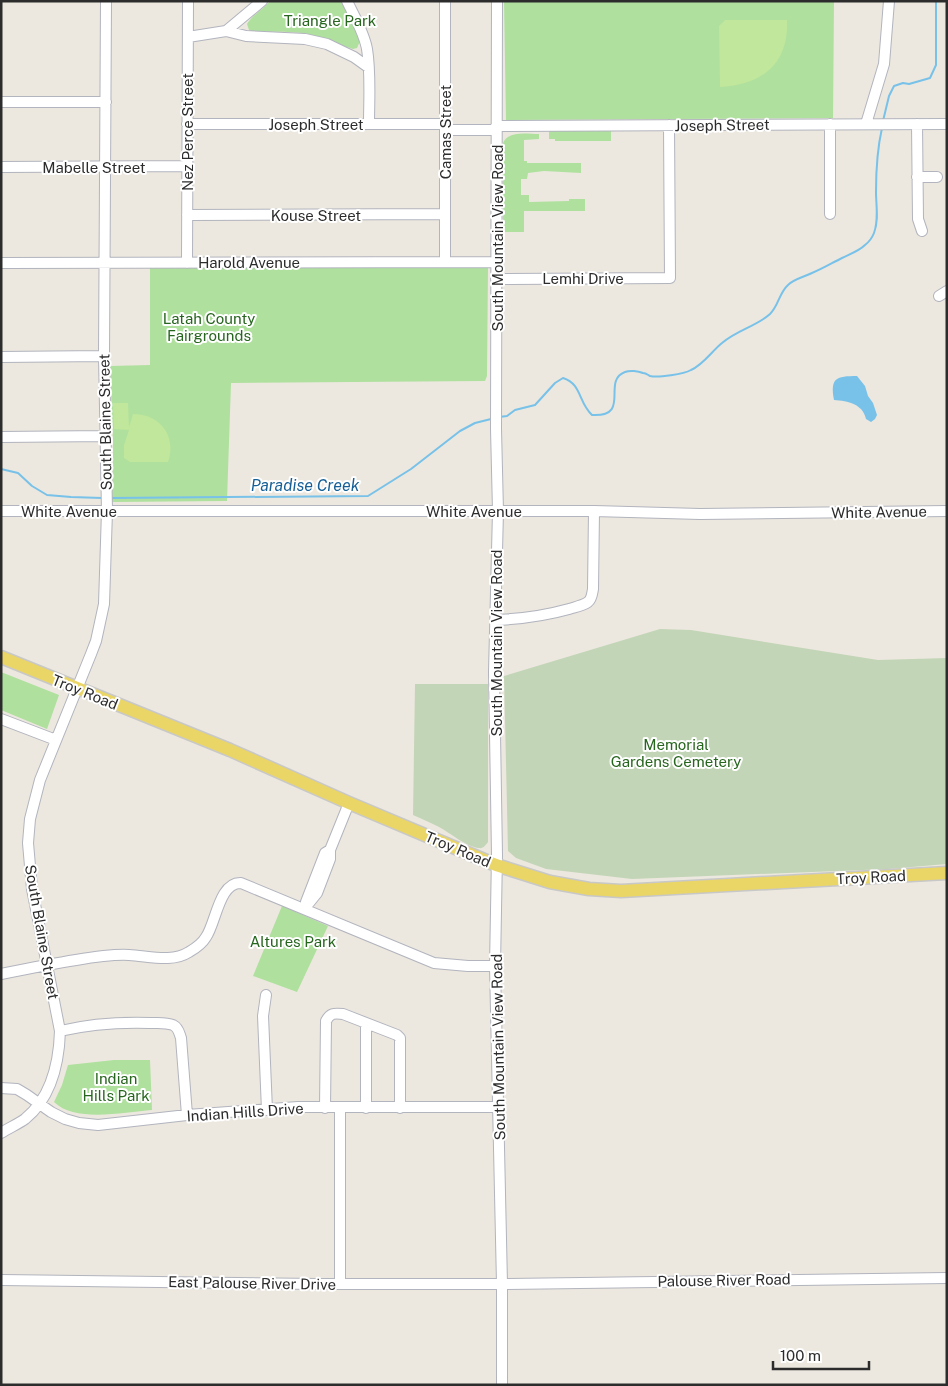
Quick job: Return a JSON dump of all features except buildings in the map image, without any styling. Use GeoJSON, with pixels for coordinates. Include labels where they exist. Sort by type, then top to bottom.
{"type":"FeatureCollection","features":[{"type":"Feature","properties":{"kind":"main road","name":"Troy Road"},"geometry":{"type":"LineString","coordinates":[[1,657],[230,750],[496,865],[550,882],[574,887],[630,890],[947,873]]}},
{"type":"Feature","properties":{"kind":"street","name":"South Blaine Street"},"geometry":{"type":"LineString","coordinates":[[1,1132],[25,1118],[39,1103],[49,1087],[59,1052],[60,1031],[32,889],[28,843],[30,819],[56,740],[96,641],[104,604],[106,508],[104,356],[106,1]]}},
{"type":"Feature","properties":{"kind":"street","name":"Nez Perce Street"},"geometry":{"type":"LineString","coordinates":[[187,262],[188,1]]}},
{"type":"Feature","properties":{"kind":"street"},"geometry":{"type":"LineString","coordinates":[[226,31],[262,1]]}},
{"type":"Feature","properties":{"kind":"street"},"geometry":{"type":"LineString","coordinates":[[347,1],[362,32],[367,48],[369,124]]}},
{"type":"Feature","properties":{"kind":"street","name":"Camas Street"},"geometry":{"type":"LineString","coordinates":[[445,1],[445,262]]}},
{"type":"Feature","properties":{"kind":"street","name":"South Mountain View Road"},"geometry":{"type":"LineString","coordinates":[[497,1],[496,429],[498,511],[494,672],[502,1385]]}},
{"type":"Feature","properties":{"kind":"street"},"geometry":{"type":"LineString","coordinates":[[866,124],[884,64],[889,1]]}},
{"type":"Feature","properties":{"kind":"street"},"geometry":{"type":"LineString","coordinates":[[188,37],[226,31],[246,36],[305,39],[327,44],[360,60],[368,67]]}},
{"type":"Feature","properties":{"kind":"street"},"geometry":{"type":"LineString","coordinates":[[1,102],[106,102]]}},
{"type":"Feature","properties":{"kind":"street","name":"Joseph Street"},"geometry":{"type":"LineString","coordinates":[[188,124],[369,124],[496,128],[947,124]]}},
{"type":"Feature","properties":{"kind":"street"},"geometry":{"type":"LineString","coordinates":[[830,124],[830,214]]}},
{"type":"Feature","properties":{"kind":"street"},"geometry":{"type":"LineString","coordinates":[[917,124],[918,219],[922,231]]}},
{"type":"Feature","properties":{"kind":"street","name":"Lemhi Drive"},"geometry":{"type":"LineString","coordinates":[[496,279],[670,278],[669,125]]}},
{"type":"Feature","properties":{"kind":"street","name":"Mabelle Street"},"geometry":{"type":"LineString","coordinates":[[1,167],[187,166]]}},
{"type":"Feature","properties":{"kind":"street"},"geometry":{"type":"LineString","coordinates":[[917,176],[937,176]]}},
{"type":"Feature","properties":{"kind":"street","name":"Kouse Street"},"geometry":{"type":"LineString","coordinates":[[187,215],[445,214]]}},
{"type":"Feature","properties":{"kind":"street","name":"Harold Avenue"},"geometry":{"type":"LineString","coordinates":[[1,262],[496,262]]}},
{"type":"Feature","properties":{"kind":"street"},"geometry":{"type":"LineString","coordinates":[[1,357],[104,356]]}},
{"type":"Feature","properties":{"kind":"street"},"geometry":{"type":"LineString","coordinates":[[1,437],[106,436]]}},
{"type":"Feature","properties":{"kind":"street","name":"White Avenue"},"geometry":{"type":"LineString","coordinates":[[1,511],[106,508],[594,511],[700,514],[947,511]]}},
{"type":"Feature","properties":{"kind":"street"},"geometry":{"type":"LineString","coordinates":[[496,620],[530,618],[580,606],[588,602],[592,597],[594,511]]}},
{"type":"Feature","properties":{"kind":"street"},"geometry":{"type":"LineString","coordinates":[[1,719],[56,740]]}},
{"type":"Feature","properties":{"kind":"street"},"geometry":{"type":"LineString","coordinates":[[304,909],[325,853],[330,850],[349,803]]}},
{"type":"Feature","properties":{"kind":"street"},"geometry":{"type":"LineString","coordinates":[[1,974],[95,956],[115,955],[173,958],[187,954],[199,946],[207,936],[222,896],[228,888],[236,883],[434,963],[496,966]]}},
{"type":"Feature","properties":{"kind":"street"},"geometry":{"type":"LineString","coordinates":[[266,995],[263,1016],[268,1110]]}},
{"type":"Feature","properties":{"kind":"street"},"geometry":{"type":"LineString","coordinates":[[325,1108],[326,1022],[329,1015],[335,1013],[343,1014],[397,1034],[400,1038],[400,1108]]}},
{"type":"Feature","properties":{"kind":"street"},"geometry":{"type":"LineString","coordinates":[[60,1031],[125,1022],[164,1023],[173,1026],[178,1030],[181,1038],[187,1116]]}},
{"type":"Feature","properties":{"kind":"street"},"geometry":{"type":"LineString","coordinates":[[366,1023],[366,1108]]}},
{"type":"Feature","properties":{"kind":"street","name":"Indian Hills Drive"},"geometry":{"type":"LineString","coordinates":[[1,1088],[17,1090],[65,1119],[98,1125],[298,1108],[498,1108]]}},
{"type":"Feature","properties":{"kind":"street"},"geometry":{"type":"LineString","coordinates":[[340,1108],[340,1284]]}},
{"type":"Feature","properties":{"kind":"street","name":"Palouse River Road"},"geometry":{"type":"LineString","coordinates":[[502,1284],[947,1278]]}},
{"type":"Feature","properties":{"kind":"street","name":"East Palouse River Drive"},"geometry":{"type":"LineString","coordinates":[[1,1280],[502,1284]]}},
{"type":"Feature","properties":{"kind":"green space","name":"Triangle Park"},"geometry":{"type":"Polygon","coordinates":[[[270,1],[341,1],[360,41],[357,48],[353,49],[308,34],[254,32],[249,30],[247,24],[249,21],[270,1]]]}},
{"type":"Feature","properties":{"kind":"green space"},"geometry":{"type":"Polygon","coordinates":[[[504,1],[834,1],[833,118],[506,120],[504,1]]]}},
{"type":"Feature","properties":{"kind":"green space"},"geometry":{"type":"Polygon","coordinates":[[[725,20],[787,20],[783,49],[778,60],[770,69],[760,77],[748,82],[720,87],[719,26],[725,20]]]}},
{"type":"Feature","properties":{"kind":"green space"},"geometry":{"type":"Polygon","coordinates":[[[549,131],[611,131],[611,141],[555,141],[555,139],[549,139],[549,131]]]}},
{"type":"Feature","properties":{"kind":"green space"},"geometry":{"type":"Polygon","coordinates":[[[514,134],[539,134],[539,139],[524,140],[524,161],[527,161],[527,163],[581,163],[581,173],[544,171],[528,173],[527,179],[521,179],[521,195],[529,195],[529,202],[585,199],[585,211],[524,211],[524,232],[503,232],[503,143],[509,136],[514,134]]]}},
{"type":"Feature","properties":{"kind":"green space","name":"Latah County Fairgrounds"},"geometry":{"type":"Polygon","coordinates":[[[150,268],[488,268],[487,376],[485,381],[231,383],[227,501],[112,502],[113,443],[110,366],[150,365],[150,268]]]}},
{"type":"Feature","properties":{"kind":"green space"},"geometry":{"type":"Polygon","coordinates":[[[113,403],[128,403],[129,427],[133,414],[151,418],[164,428],[170,444],[168,462],[130,462],[124,458],[124,445],[129,430],[114,429],[113,403]]]}},
{"type":"Feature","properties":{"kind":"green space","name":"Memorial Gardens Cemetery"},"geometry":{"type":"Polygon","coordinates":[[[660,629],[691,630],[878,660],[947,658],[947,864],[888,869],[632,879],[546,869],[516,858],[508,851],[504,676],[660,629]]]}},
{"type":"Feature","properties":{"kind":"green space"},"geometry":{"type":"Polygon","coordinates":[[[1,672],[59,695],[47,729],[1,710],[1,672]]]}},
{"type":"Feature","properties":{"kind":"green space"},"geometry":{"type":"Polygon","coordinates":[[[415,684],[488,684],[488,842],[482,848],[469,845],[439,827],[413,815],[415,684]]]}},
{"type":"Feature","properties":{"kind":"green space","name":"Altures Park"},"geometry":{"type":"Polygon","coordinates":[[[282,906],[328,926],[297,992],[253,976],[282,906]]]}},
{"type":"Feature","properties":{"kind":"green space","name":"Indian Hills Park"},"geometry":{"type":"Polygon","coordinates":[[[114,1060],[150,1060],[152,1110],[100,1115],[87,1114],[63,1108],[54,1102],[68,1065],[114,1060]]]}},
{"type":"Feature","properties":{"kind":"water"},"geometry":{"type":"Polygon","coordinates":[[[857,376],[865,386],[877,415],[871,422],[866,419],[862,410],[854,404],[834,400],[833,387],[836,380],[857,376]]]}},
{"type":"Feature","properties":{"kind":"waterway","name":"Paradise Creek"},"geometry":{"type":"LineString","coordinates":[[883,121],[889,96],[894,86],[930,78],[936,65],[936,1]]}},
{"type":"Feature","properties":{"kind":"waterway","name":"Paradise Creek"},"geometry":{"type":"LineString","coordinates":[[499,417],[507,416],[515,410],[535,405],[555,383],[563,378],[574,384],[584,405],[592,415],[604,414],[611,410],[614,405],[615,383],[618,377],[625,372],[636,371],[650,376],[659,376],[683,373],[695,368],[718,346],[770,314],[790,283],[863,247],[872,237],[876,228],[877,167],[882,128]]}},
{"type":"Feature","properties":{"kind":"waterway","name":"Paradise Creek"},"geometry":{"type":"LineString","coordinates":[[110,498],[368,496],[411,469],[460,431],[475,423],[491,419]]}},
{"type":"Feature","properties":{"kind":"waterway","name":"Paradise Creek"},"geometry":{"type":"LineString","coordinates":[[1,469],[18,473],[32,486],[47,495],[102,498]]}}]}
